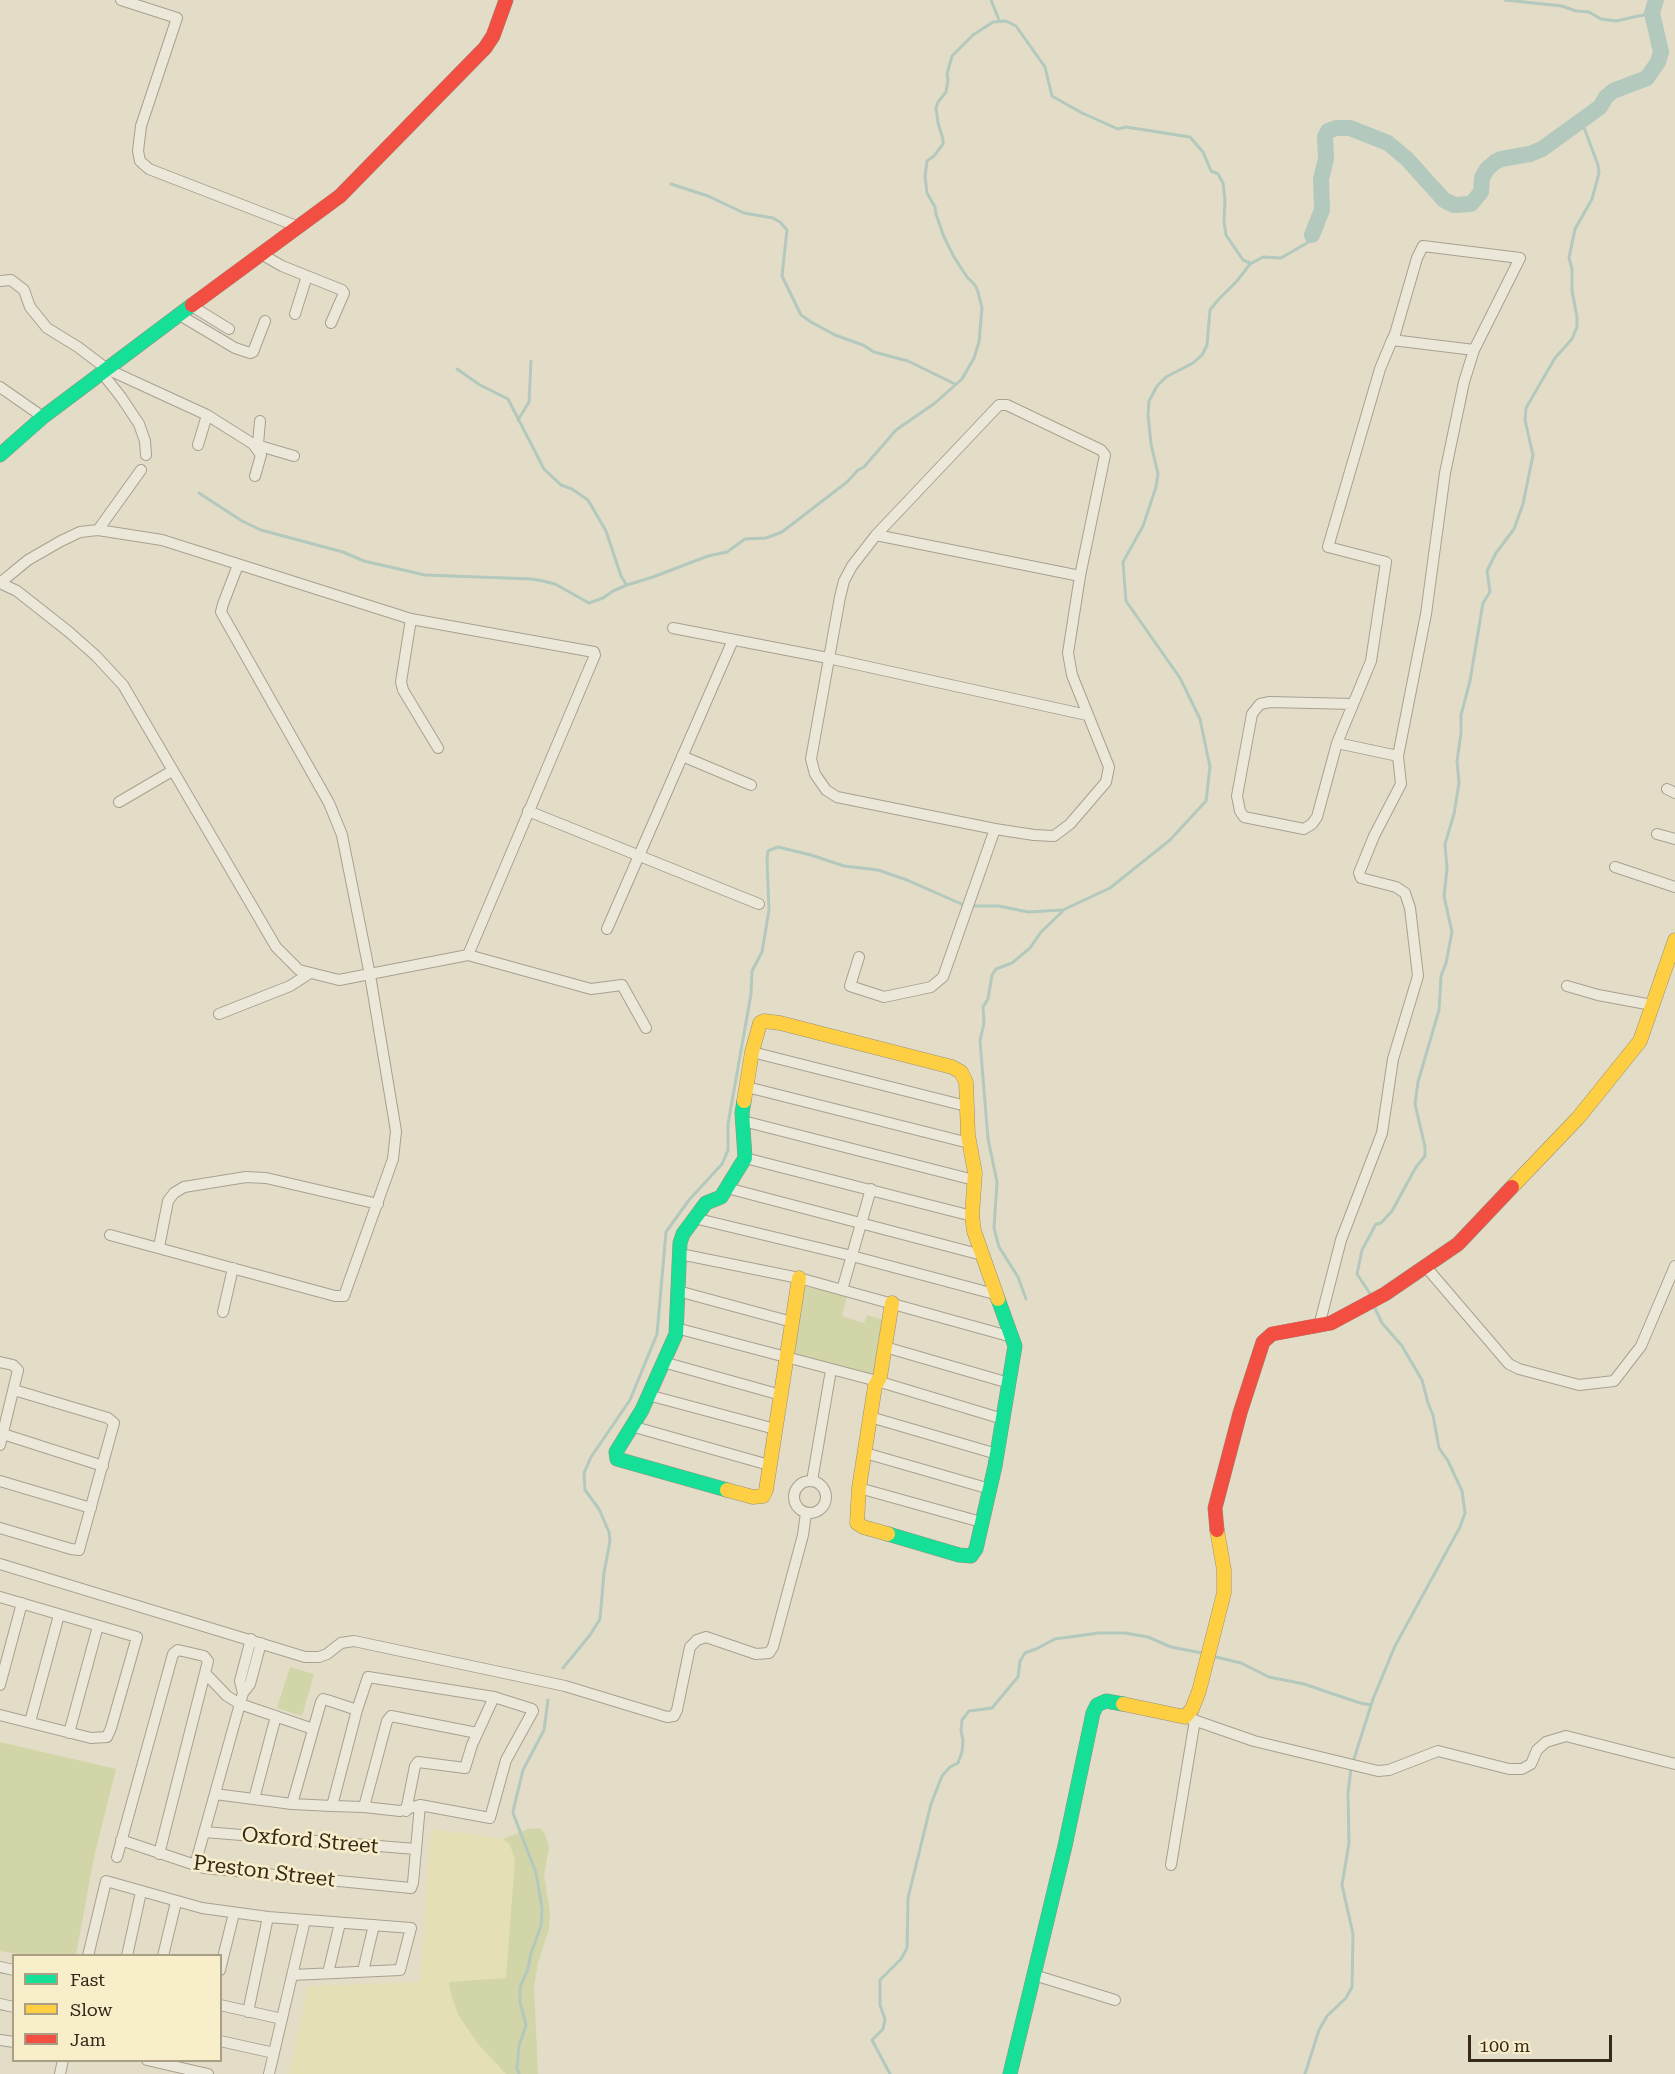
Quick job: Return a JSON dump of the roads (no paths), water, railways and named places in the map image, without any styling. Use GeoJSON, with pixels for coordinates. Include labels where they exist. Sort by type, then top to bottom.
{"type":"FeatureCollection","features":[{"type":"Feature","properties":{"kind":"street"},"geometry":{"type":"LineString","coordinates":[[121,0],[177,18],[141,126],[138,151],[140,162],[149,169],[299,227]]}},
{"type":"Feature","properties":{"kind":"street"},"geometry":{"type":"LineString","coordinates":[[0,455],[43,417],[178,314],[340,196],[485,48],[493,36],[506,0]]}},
{"type":"Feature","properties":{"kind":"street"},"geometry":{"type":"LineString","coordinates":[[1319,1326],[1341,1240],[1382,1133],[1393,1059],[1418,976],[1410,908],[1405,893],[1396,887],[1361,878],[1359,873],[1374,836],[1401,784],[1398,756],[1426,614],[1444,473],[1464,382],[1474,350],[1520,258],[1423,246],[1417,258],[1395,334],[1380,369],[1328,547],[1386,562],[1371,661],[1337,743],[1317,817],[1312,824],[1304,829],[1244,817],[1240,811],[1237,796],[1252,714],[1260,704],[1270,702],[1353,704]]}},
{"type":"Feature","properties":{"kind":"street"},"geometry":{"type":"LineString","coordinates":[[261,254],[282,267],[335,286],[344,293],[331,323]]}},
{"type":"Feature","properties":{"kind":"street"},"geometry":{"type":"LineString","coordinates":[[295,314],[307,276]]}},
{"type":"Feature","properties":{"kind":"street"},"geometry":{"type":"LineString","coordinates":[[0,281],[11,280],[24,290],[30,307],[47,328],[78,347],[105,371],[139,424],[145,441],[146,455]]}},
{"type":"Feature","properties":{"kind":"street"},"geometry":{"type":"LineString","coordinates":[[190,305],[229,329]]}},
{"type":"Feature","properties":{"kind":"street"},"geometry":{"type":"LineString","coordinates":[[178,314],[235,348],[250,353],[253,352],[265,321]]}},
{"type":"Feature","properties":{"kind":"street"},"geometry":{"type":"LineString","coordinates":[[1392,340],[1474,350]]}},
{"type":"Feature","properties":{"kind":"street"},"geometry":{"type":"LineString","coordinates":[[105,371],[207,415],[256,444],[294,456]]}},
{"type":"Feature","properties":{"kind":"street"},"geometry":{"type":"LineString","coordinates":[[0,387],[43,417]]}},
{"type":"Feature","properties":{"kind":"street"},"geometry":{"type":"LineString","coordinates":[[999,405],[1007,405],[1101,450],[1105,455],[1080,576],[1068,653],[1072,675],[1109,767],[1106,782],[1070,825],[1054,836],[994,829],[837,797],[826,790],[815,774],[811,759],[844,581],[852,566],[876,535],[999,405]]}},
{"type":"Feature","properties":{"kind":"street"},"geometry":{"type":"LineString","coordinates":[[198,445],[207,415]]}},
{"type":"Feature","properties":{"kind":"street"},"geometry":{"type":"LineString","coordinates":[[255,476],[261,455],[256,444],[260,421]]}},
{"type":"Feature","properties":{"kind":"street"},"geometry":{"type":"LineString","coordinates":[[98,530],[141,470]]}},
{"type":"Feature","properties":{"kind":"street"},"geometry":{"type":"LineString","coordinates":[[468,955],[595,655],[594,652],[411,619],[162,540],[98,530],[80,532],[62,540],[1,579],[69,632],[120,681],[276,947],[299,970],[339,980],[468,955],[591,989],[622,985],[646,1028]]}},
{"type":"Feature","properties":{"kind":"street"},"geometry":{"type":"LineString","coordinates":[[876,535],[1080,576]]}},
{"type":"Feature","properties":{"kind":"street"},"geometry":{"type":"LineString","coordinates":[[110,1235],[335,1296],[344,1296],[393,1159],[396,1131],[370,975],[342,835],[329,803],[222,612],[238,565]]}},
{"type":"Feature","properties":{"kind":"street"},"geometry":{"type":"LineString","coordinates":[[411,619],[401,682],[403,690],[438,748]]}},
{"type":"Feature","properties":{"kind":"street"},"geometry":{"type":"LineString","coordinates":[[673,628],[828,658],[1087,715]]}},
{"type":"Feature","properties":{"kind":"street"},"geometry":{"type":"LineString","coordinates":[[607,929],[733,640]]}},
{"type":"Feature","properties":{"kind":"street"},"geometry":{"type":"LineString","coordinates":[[1337,743],[1398,756]]}},
{"type":"Feature","properties":{"kind":"street"},"geometry":{"type":"LineString","coordinates":[[682,756],[751,785]]}},
{"type":"Feature","properties":{"kind":"street"},"geometry":{"type":"LineString","coordinates":[[119,802],[172,771]]}},
{"type":"Feature","properties":{"kind":"street"},"geometry":{"type":"LineString","coordinates":[[528,811],[759,904]]}},
{"type":"Feature","properties":{"kind":"street"},"geometry":{"type":"LineString","coordinates":[[859,957],[850,986],[884,997],[931,987],[943,977],[994,829]]}},
{"type":"Feature","properties":{"kind":"street"},"geometry":{"type":"LineString","coordinates":[[1657,834],[1675,839]]}},
{"type":"Feature","properties":{"kind":"street"},"geometry":{"type":"LineString","coordinates":[[1615,867],[1675,887]]}},
{"type":"Feature","properties":{"kind":"street"},"geometry":{"type":"LineString","coordinates":[[1171,1865],[1190,1718],[1224,1593],[1224,1570],[1215,1508],[1240,1413],[1263,1342],[1272,1334],[1331,1323],[1385,1294],[1458,1244],[1578,1118],[1640,1041],[1675,940]]}},
{"type":"Feature","properties":{"kind":"street"},"geometry":{"type":"LineString","coordinates":[[219,1014],[290,986],[310,973]]}},
{"type":"Feature","properties":{"kind":"street"},"geometry":{"type":"LineString","coordinates":[[1567,986],[1598,995],[1652,1005]]}},
{"type":"Feature","properties":{"kind":"street"},"geometry":{"type":"LineString","coordinates":[[799,1278],[766,1490],[763,1496],[753,1497],[617,1459],[616,1452],[642,1410],[676,1334],[680,1243],[694,1218],[706,1203],[719,1199],[746,1158],[742,1113],[752,1052],[760,1023],[764,1021],[780,1023],[952,1067],[961,1072],[966,1082],[969,1143],[975,1173],[972,1215],[974,1231],[998,1295],[1015,1350],[990,1489],[976,1550],[971,1556],[863,1527],[857,1522],[859,1488],[870,1417],[892,1303]]}},
{"type":"Feature","properties":{"kind":"street"},"geometry":{"type":"LineString","coordinates":[[752,1052],[966,1106]]}},
{"type":"Feature","properties":{"kind":"street"},"geometry":{"type":"LineString","coordinates":[[747,1087],[969,1143]]}},
{"type":"Feature","properties":{"kind":"street"},"geometry":{"type":"LineString","coordinates":[[742,1121],[974,1180]]}},
{"type":"Feature","properties":{"kind":"street"},"geometry":{"type":"LineString","coordinates":[[746,1158],[972,1215]]}},
{"type":"Feature","properties":{"kind":"street"},"geometry":{"type":"LineString","coordinates":[[159,1247],[168,1201],[174,1193],[184,1187],[246,1177],[266,1178],[378,1204]]}},
{"type":"Feature","properties":{"kind":"street"},"geometry":{"type":"LineString","coordinates":[[727,1188],[982,1255]]}},
{"type":"Feature","properties":{"kind":"street"},"geometry":{"type":"LineString","coordinates":[[842,1290],[871,1189]]}},
{"type":"Feature","properties":{"kind":"street"},"geometry":{"type":"LineString","coordinates":[[694,1218],[852,1256],[998,1295]]}},
{"type":"Feature","properties":{"kind":"street"},"geometry":{"type":"LineString","coordinates":[[680,1254],[799,1278],[1012,1337]]}},
{"type":"Feature","properties":{"kind":"street"},"geometry":{"type":"LineString","coordinates":[[1426,1267],[1509,1364],[1519,1369],[1579,1385],[1614,1381],[1641,1346],[1675,1266]]}},
{"type":"Feature","properties":{"kind":"street"},"geometry":{"type":"LineString","coordinates":[[223,1312],[233,1268]]}},
{"type":"Feature","properties":{"kind":"street"},"geometry":{"type":"LineString","coordinates":[[678,1291],[792,1322]]}},
{"type":"Feature","properties":{"kind":"street"},"geometry":{"type":"LineString","coordinates":[[676,1328],[1004,1419]]}},
{"type":"Feature","properties":{"kind":"street"},"geometry":{"type":"LineString","coordinates":[[885,1347],[1009,1383]]}},
{"type":"Feature","properties":{"kind":"street"},"geometry":{"type":"LineString","coordinates":[[0,1362],[13,1365],[18,1370],[2,1440],[103,1466]]}},
{"type":"Feature","properties":{"kind":"street"},"geometry":{"type":"LineString","coordinates":[[663,1362],[781,1395]]}},
{"type":"Feature","properties":{"kind":"street"},"geometry":{"type":"LineString","coordinates":[[812,1480],[831,1370]]}},
{"type":"Feature","properties":{"kind":"street"},"geometry":{"type":"LineString","coordinates":[[0,1528],[77,1550],[81,1545],[114,1426],[111,1419],[14,1390]]}},
{"type":"Feature","properties":{"kind":"street"},"geometry":{"type":"LineString","coordinates":[[648,1395],[775,1429]]}},
{"type":"Feature","properties":{"kind":"street"},"geometry":{"type":"LineString","coordinates":[[870,1417],[997,1454]]}},
{"type":"Feature","properties":{"kind":"street"},"geometry":{"type":"LineString","coordinates":[[631,1426],[769,1465]]}},
{"type":"Feature","properties":{"kind":"street"},"geometry":{"type":"LineString","coordinates":[[865,1453],[990,1489]]}},
{"type":"Feature","properties":{"kind":"street"},"geometry":{"type":"LineString","coordinates":[[812,1480],[822,1485],[826,1500],[825,1505],[817,1512],[806,1513],[796,1505],[795,1492],[803,1482],[812,1480]]}},
{"type":"Feature","properties":{"kind":"street"},"geometry":{"type":"LineString","coordinates":[[0,1481],[91,1508]]}},
{"type":"Feature","properties":{"kind":"street"},"geometry":{"type":"LineString","coordinates":[[859,1488],[981,1522]]}},
{"type":"Feature","properties":{"kind":"street"},"geometry":{"type":"LineString","coordinates":[[0,1564],[305,1657],[327,1654],[340,1643],[354,1641],[552,1682],[667,1717],[674,1716],[677,1710],[690,1647],[697,1640],[706,1637],[756,1654],[769,1653],[773,1647],[803,1534],[806,1513]]}},
{"type":"Feature","properties":{"kind":"street"},"geometry":{"type":"LineString","coordinates":[[0,1597],[136,1637],[109,1734],[106,1737],[95,1739],[0,1714]]}},
{"type":"Feature","properties":{"kind":"street"},"geometry":{"type":"LineString","coordinates":[[0,1685],[21,1603]]}},
{"type":"Feature","properties":{"kind":"street"},"geometry":{"type":"LineString","coordinates":[[30,1722],[59,1615]]}},
{"type":"Feature","properties":{"kind":"street"},"geometry":{"type":"LineString","coordinates":[[69,1733],[98,1626]]}},
{"type":"Feature","properties":{"kind":"street"},"geometry":{"type":"LineString","coordinates":[[195,1865],[242,1698],[250,1684],[256,1641]]}},
{"type":"Feature","properties":{"kind":"street"},"geometry":{"type":"LineString","coordinates":[[117,1857],[174,1652],[178,1650],[204,1656],[208,1660],[159,1854]]}},
{"type":"Feature","properties":{"kind":"street"},"geometry":{"type":"LineString","coordinates":[[205,1673],[226,1696],[242,1698],[276,1716],[313,1729]]}},
{"type":"Feature","properties":{"kind":"street"},"geometry":{"type":"LineString","coordinates":[[215,1794],[292,1804],[406,1811],[420,1805],[490,1818],[506,1760],[532,1711],[529,1707],[494,1697],[372,1676],[366,1680],[332,1806]]}},
{"type":"Feature","properties":{"kind":"street"},"geometry":{"type":"LineString","coordinates":[[406,1811],[415,1766],[418,1762],[465,1768],[477,1733],[494,1697]]}},
{"type":"Feature","properties":{"kind":"street"},"geometry":{"type":"LineString","coordinates":[[292,1804],[323,1700],[357,1710]]}},
{"type":"Feature","properties":{"kind":"street"},"geometry":{"type":"LineString","coordinates":[[1010,2074],[1065,1846],[1093,1713],[1097,1705],[1106,1701],[1190,1718],[1254,1742],[1378,1771],[1389,1770],[1438,1751],[1509,1769],[1522,1769],[1530,1764],[1537,1750],[1546,1742],[1566,1736],[1675,1764]]}},
{"type":"Feature","properties":{"kind":"street"},"geometry":{"type":"LineString","coordinates":[[364,1807],[387,1721],[391,1716],[397,1715],[477,1733]]}},
{"type":"Feature","properties":{"kind":"street"},"geometry":{"type":"LineString","coordinates":[[254,1799],[276,1716]]}},
{"type":"Feature","properties":{"kind":"street"},"geometry":{"type":"LineString","coordinates":[[416,1849],[420,1805]]}},
{"type":"Feature","properties":{"kind":"street","name":"Oxford Street"},"geometry":{"type":"LineString","coordinates":[[204,1832],[416,1849]]}},
{"type":"Feature","properties":{"kind":"street","name":"Preston Street"},"geometry":{"type":"LineString","coordinates":[[121,1840],[204,1868],[411,1888],[416,1849]]}},
{"type":"Feature","properties":{"kind":"street"},"geometry":{"type":"LineString","coordinates":[[88,1954],[106,1881],[176,1902],[234,1913],[411,1928],[400,1970],[292,1975]]}},
{"type":"Feature","properties":{"kind":"street"},"geometry":{"type":"LineString","coordinates":[[127,1954],[141,1892]]}},
{"type":"Feature","properties":{"kind":"street"},"geometry":{"type":"LineString","coordinates":[[163,1954],[176,1902]]}},
{"type":"Feature","properties":{"kind":"street"},"geometry":{"type":"LineString","coordinates":[[222,1962],[234,1913]]}},
{"type":"Feature","properties":{"kind":"street"},"geometry":{"type":"LineString","coordinates":[[248,2012],[268,1917]]}},
{"type":"Feature","properties":{"kind":"street"},"geometry":{"type":"LineString","coordinates":[[269,2074],[304,1920]]}},
{"type":"Feature","properties":{"kind":"street"},"geometry":{"type":"LineString","coordinates":[[328,1973],[340,1923]]}},
{"type":"Feature","properties":{"kind":"street"},"geometry":{"type":"LineString","coordinates":[[363,1971],[374,1925]]}},
{"type":"Feature","properties":{"kind":"street"},"geometry":{"type":"LineString","coordinates":[[1034,1975],[1115,2000]]}},
{"type":"Feature","properties":{"kind":"street"},"geometry":{"type":"LineString","coordinates":[[222,2006],[282,2019]]}},
{"type":"Feature","properties":{"kind":"street"},"geometry":{"type":"LineString","coordinates":[[222,2041],[274,2053]]}},
{"type":"Feature","properties":{"kind":"street"},"geometry":{"type":"LineString","coordinates":[[152,2062],[208,2074]]}},
{"type":"Feature","properties":{"kind":"waterway"},"geometry":{"type":"LineString","coordinates":[[991,0],[999,20]]}},
{"type":"Feature","properties":{"kind":"waterway"},"geometry":{"type":"LineString","coordinates":[[1505,0],[1562,6],[1576,11],[1589,12],[1601,19],[1616,21],[1652,13]]}},
{"type":"Feature","properties":{"kind":"waterway"},"geometry":{"type":"LineString","coordinates":[[1312,235],[1322,210],[1321,179],[1326,159],[1325,137],[1328,131],[1336,128],[1350,128],[1388,143],[1407,159],[1444,200],[1454,205],[1471,204],[1481,192],[1482,178],[1487,169],[1495,162],[1542,149],[1600,107],[1613,91],[1647,78],[1658,62],[1661,52],[1652,13],[1656,0]]}},
{"type":"Feature","properties":{"kind":"waterway"},"geometry":{"type":"LineString","coordinates":[[199,493],[242,521],[261,530],[343,552],[364,561],[425,575],[543,581],[555,584],[589,603],[627,585],[708,556],[727,552],[745,539],[766,538],[782,532],[847,482],[864,467],[896,430],[935,403],[962,379],[974,358],[979,342],[982,308],[978,292],[954,257],[944,237],[935,207],[927,193],[925,176],[927,161],[943,144],[936,108],[946,92],[947,74],[952,56],[973,35],[993,22],[1006,21],[1016,26],[1045,67],[1052,96],[1118,129],[1126,127],[1190,137],[1203,152],[1211,171],[1218,174],[1223,183],[1226,235],[1243,260],[1250,263]]}},
{"type":"Feature","properties":{"kind":"waterway"},"geometry":{"type":"LineString","coordinates":[[1371,1295],[1357,1274],[1362,1250],[1376,1224],[1381,1223],[1392,1211],[1416,1167],[1425,1156],[1415,1104],[1418,1082],[1439,1010],[1441,976],[1452,932],[1444,896],[1447,869],[1445,844],[1454,814],[1459,783],[1457,761],[1461,715],[1470,681],[1483,603],[1490,592],[1487,571],[1496,553],[1514,529],[1523,504],[1533,455],[1525,420],[1526,408],[1555,358],[1572,339],[1577,327],[1569,258],[1575,229],[1592,199],[1599,173],[1585,130],[1578,122]]}},
{"type":"Feature","properties":{"kind":"waterway"},"geometry":{"type":"LineString","coordinates":[[671,184],[708,196],[744,213],[773,218],[780,222],[787,230],[782,276],[801,315],[835,335],[863,345],[874,352],[908,361],[955,384]]}},
{"type":"Feature","properties":{"kind":"waterway"},"geometry":{"type":"LineString","coordinates":[[972,906],[999,906],[1028,912],[1063,910],[1110,888],[1170,840],[1206,801],[1210,767],[1200,719],[1180,678],[1126,601],[1123,562],[1143,526],[1158,474],[1151,444],[1149,401],[1157,386],[1166,377],[1193,363],[1202,355],[1207,345],[1210,310],[1250,264],[1263,257],[1281,258],[1307,243],[1312,235]]}},
{"type":"Feature","properties":{"kind":"waterway"},"geometry":{"type":"LineString","coordinates":[[518,420],[529,402],[531,361]]}},
{"type":"Feature","properties":{"kind":"waterway"},"geometry":{"type":"LineString","coordinates":[[457,369],[480,385],[508,399],[544,469],[561,485],[572,489],[588,500],[606,531],[621,576],[626,584]]}},
{"type":"Feature","properties":{"kind":"waterway"},"geometry":{"type":"LineString","coordinates":[[563,1668],[600,1619],[604,1573],[610,1541],[609,1532],[599,1509],[585,1490],[584,1473],[591,1457],[630,1400],[657,1334],[666,1232],[689,1200],[722,1164],[728,1150],[728,1124],[751,994],[752,971],[762,952],[769,910],[768,851],[778,847],[844,866],[878,870],[966,906]]}},
{"type":"Feature","properties":{"kind":"waterway"},"geometry":{"type":"LineString","coordinates":[[1026,1299],[1018,1277],[999,1247],[994,1228],[997,1182],[988,1139],[980,1041],[984,1023],[983,1007],[988,999],[992,975],[996,969],[1012,963],[1030,948],[1041,932],[1063,911]]}},
{"type":"Feature","properties":{"kind":"waterway"},"geometry":{"type":"LineString","coordinates":[[1353,1762],[1373,1699],[1395,1646],[1460,1527],[1465,1513],[1462,1491],[1448,1461],[1439,1448],[1433,1415],[1422,1380],[1402,1346],[1382,1323],[1373,1304]]}},
{"type":"Feature","properties":{"kind":"waterway"},"geometry":{"type":"LineString","coordinates":[[890,2074],[872,2040],[883,2029],[885,2019],[880,2005],[880,1980],[901,1959],[907,1948],[908,1898],[931,1804],[942,1776],[950,1767],[958,1763],[962,1752],[962,1720],[969,1711],[992,1708],[1018,1677],[1020,1661],[1025,1653],[1055,1639],[1099,1633],[1125,1633],[1148,1637],[1171,1647],[1202,1653]]}},
{"type":"Feature","properties":{"kind":"waterway"},"geometry":{"type":"LineString","coordinates":[[1216,1657],[1241,1663],[1269,1677],[1304,1684],[1371,1705]]}},
{"type":"Feature","properties":{"kind":"waterway"},"geometry":{"type":"LineString","coordinates":[[519,2074],[517,2068],[519,2046],[526,2025],[520,2002],[520,1987],[541,1926],[542,1908],[536,1873],[513,1813],[523,1770],[544,1730],[548,1700]]}},
{"type":"Feature","properties":{"kind":"waterway"},"geometry":{"type":"LineString","coordinates":[[1305,2074],[1319,2030],[1327,2016],[1346,1998],[1352,1987],[1353,1934],[1342,1885],[1349,1843],[1348,1793],[1351,1768]]}}]}
